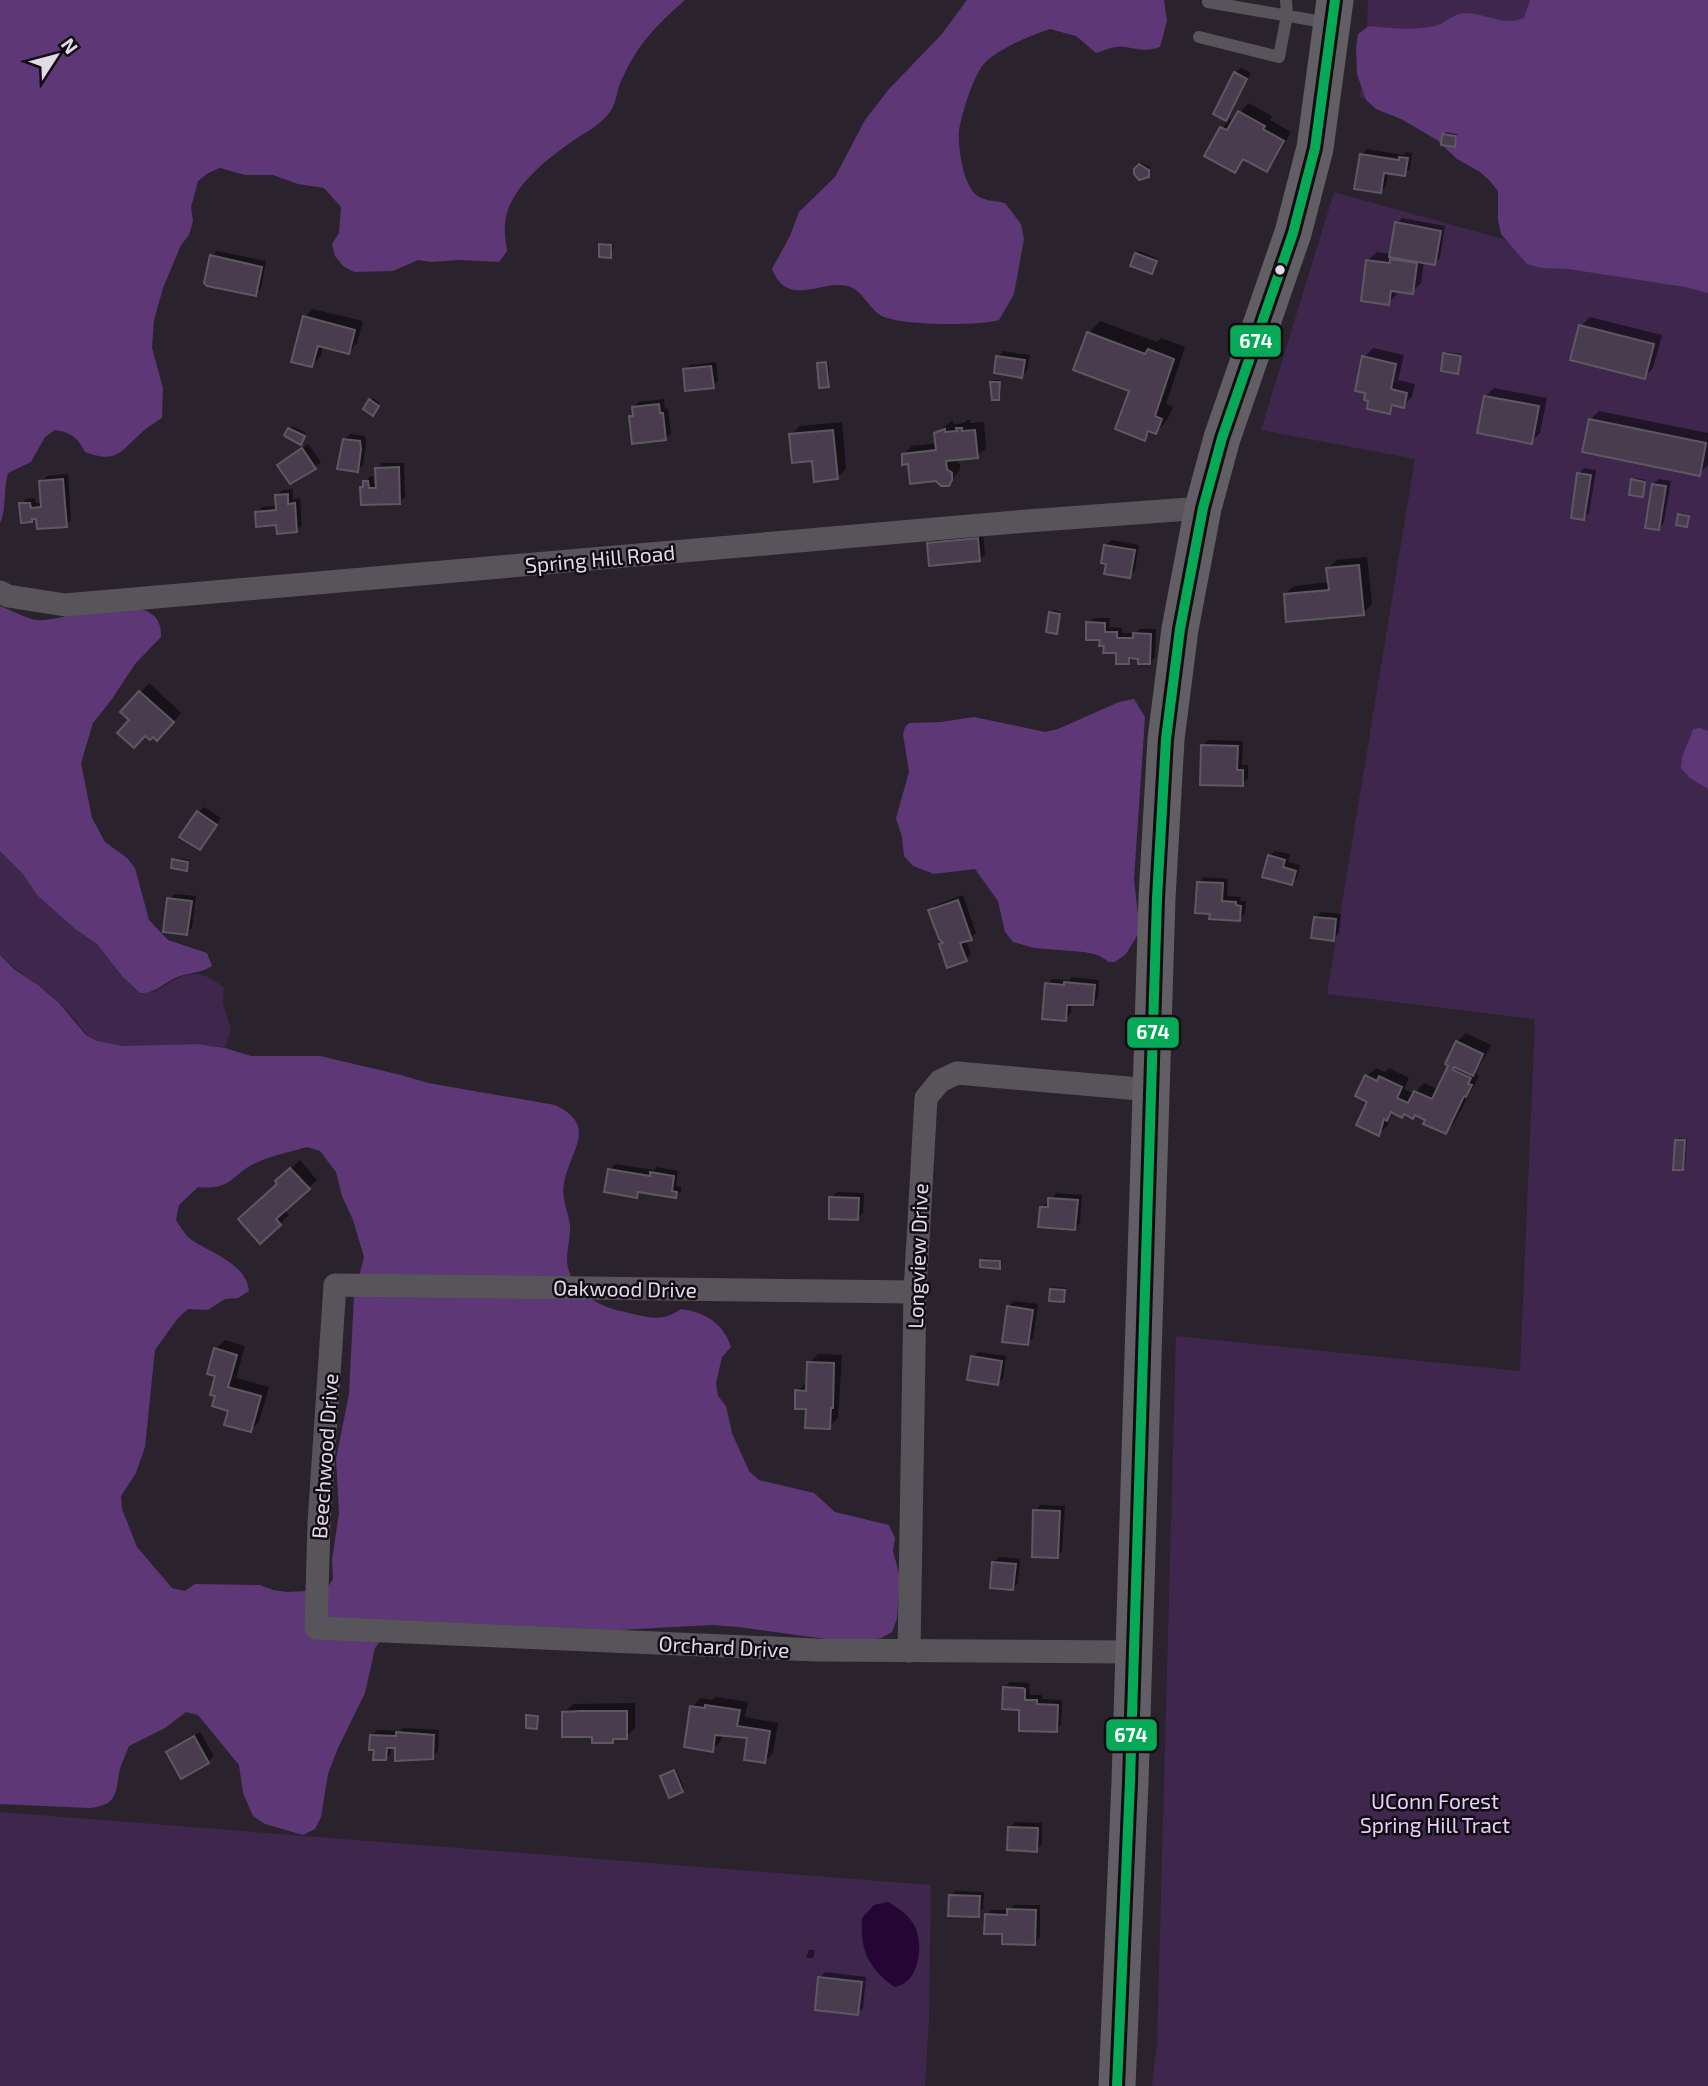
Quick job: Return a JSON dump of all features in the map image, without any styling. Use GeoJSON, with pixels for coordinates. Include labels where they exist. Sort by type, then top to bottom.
{"type":"FeatureCollection","features":[{"type":"Feature","properties":{"kind":"main road"},"geometry":{"type":"LineString","coordinates":[[1117,2086],[1157,898],[1166,739],[1180,629],[1203,508],[1222,438],[1295,223],[1315,148],[1334,12]]}},
{"type":"Feature","properties":{"kind":"street","name":"Spring Hill Road"},"geometry":{"type":"LineString","coordinates":[[0,592],[8,596],[65,605],[1203,508]]}},
{"type":"Feature","properties":{"kind":"street","name":"Longview Drive"},"geometry":{"type":"LineString","coordinates":[[909,1651],[915,1292],[926,1098],[940,1081],[957,1073],[1151,1090]]}},
{"type":"Feature","properties":{"kind":"street","name":"Oakwood Drive"},"geometry":{"type":"LineString","coordinates":[[335,1285],[915,1292]]}},
{"type":"Feature","properties":{"kind":"street","name":"Beechwood Drive"},"geometry":{"type":"LineString","coordinates":[[316,1628],[319,1523],[335,1285]]}},
{"type":"Feature","properties":{"kind":"street","name":"Orchard Drive"},"geometry":{"type":"LineString","coordinates":[[316,1628],[816,1650],[1133,1652]]}},
{"type":"Feature","properties":{"kind":"lane"},"geometry":{"type":"LineString","coordinates":[[1199,37],[1279,57],[1287,15],[1286,0]]}},
{"type":"Feature","properties":{"kind":"lane"},"geometry":{"type":"LineString","coordinates":[[1208,2],[1287,15],[1334,12]]}},
{"type":"Feature","properties":{"kind":"green space","name":"UConn Forest Spring Hill Tract"},"geometry":{"type":"Polygon","coordinates":[[[1368,0],[1708,0],[1708,2086],[1152,2086],[1157,2043],[1176,1336],[1520,1371],[1535,1019],[1327,994],[1415,459],[1261,430],[1334,192],[1617,271],[1633,173],[1359,97],[1365,76],[1368,0]]]}},
{"type":"Feature","properties":{"kind":"green space"},"geometry":{"type":"Polygon","coordinates":[[[0,851],[23,874],[37,895],[75,929],[97,944],[122,976],[154,993],[189,974],[205,976],[224,988],[223,1003],[231,1029],[225,1048],[199,1044],[121,1046],[96,1040],[88,1035],[62,1005],[0,955],[0,851]]]}},
{"type":"Feature","properties":{"kind":"green space"},"geometry":{"type":"Polygon","coordinates":[[[0,1812],[931,1885],[925,2086],[0,2086],[0,1812]]]}},
{"type":"Feature","properties":{"kind":"shaded area"},"geometry":{"type":"Polygon","coordinates":[[[0,0],[685,0],[657,27],[635,55],[620,83],[614,105],[608,115],[550,158],[520,188],[507,212],[507,251],[499,262],[418,260],[393,271],[354,272],[343,266],[335,256],[332,244],[339,233],[341,207],[324,188],[298,184],[273,175],[245,175],[220,168],[208,173],[198,181],[191,207],[193,221],[189,235],[181,245],[163,288],[154,320],[152,348],[163,388],[162,418],[144,430],[121,452],[103,457],[85,452],[73,436],[55,430],[45,437],[31,462],[8,473],[0,523],[0,0]]]}},
{"type":"Feature","properties":{"kind":"shaded area"},"geometry":{"type":"Polygon","coordinates":[[[967,0],[1164,0],[1167,21],[1160,47],[1142,50],[1118,47],[1096,53],[1076,36],[1050,29],[1024,39],[989,59],[975,78],[959,131],[965,177],[979,197],[1005,203],[1021,224],[1024,239],[1014,294],[999,320],[957,324],[890,319],[880,315],[857,291],[848,286],[806,290],[787,288],[772,269],[790,236],[799,212],[835,177],[865,120],[889,89],[941,35],[967,0]]]}},
{"type":"Feature","properties":{"kind":"shaded area"},"geometry":{"type":"Polygon","coordinates":[[[1530,0],[1708,0],[1708,293],[1685,287],[1527,264],[1501,234],[1498,191],[1490,181],[1457,159],[1437,140],[1401,119],[1376,109],[1366,100],[1357,74],[1356,48],[1358,34],[1369,26],[1427,28],[1467,13],[1499,20],[1515,20],[1524,18],[1530,0]]]}},
{"type":"Feature","properties":{"kind":"shaded area"},"geometry":{"type":"Polygon","coordinates":[[[0,606],[36,620],[130,608],[147,611],[158,620],[161,637],[135,664],[93,723],[81,763],[92,818],[105,842],[127,858],[135,868],[149,920],[168,940],[207,953],[212,966],[175,978],[146,993],[140,993],[122,976],[97,944],[75,929],[37,895],[23,874],[0,851],[0,606]]]}},
{"type":"Feature","properties":{"kind":"shaded area"},"geometry":{"type":"Polygon","coordinates":[[[1134,699],[1145,717],[1134,880],[1140,931],[1126,954],[1115,962],[1084,952],[1034,948],[1013,942],[1005,932],[998,901],[975,869],[934,874],[913,866],[904,856],[896,818],[909,772],[903,734],[909,723],[974,717],[1045,732],[1058,729],[1119,702],[1134,699]]]}},
{"type":"Feature","properties":{"kind":"shaded area"},"geometry":{"type":"Polygon","coordinates":[[[1693,729],[1708,731],[1708,789],[1690,778],[1681,768],[1693,729]]]}},
{"type":"Feature","properties":{"kind":"shaded area"},"geometry":{"type":"Polygon","coordinates":[[[0,955],[15,970],[59,1003],[86,1035],[97,1041],[123,1046],[198,1044],[251,1056],[320,1056],[428,1083],[555,1105],[568,1113],[576,1121],[579,1130],[563,1189],[570,1225],[568,1269],[578,1287],[594,1301],[614,1310],[654,1318],[667,1316],[681,1309],[712,1320],[724,1332],[731,1347],[722,1357],[716,1383],[718,1396],[726,1406],[732,1433],[749,1471],[759,1480],[814,1493],[835,1512],[889,1525],[895,1538],[893,1551],[900,1577],[897,1619],[892,1632],[881,1638],[855,1643],[712,1625],[618,1630],[390,1620],[383,1638],[375,1648],[365,1693],[328,1774],[321,1817],[315,1829],[303,1835],[265,1824],[253,1816],[243,1793],[239,1765],[198,1715],[186,1712],[165,1728],[129,1746],[113,1798],[105,1804],[90,1808],[0,1804],[0,955]],[[307,1147],[264,1160],[249,1166],[226,1184],[210,1188],[198,1187],[179,1205],[176,1220],[185,1234],[234,1265],[246,1281],[249,1291],[238,1298],[225,1299],[208,1310],[188,1309],[178,1318],[155,1350],[145,1447],[136,1473],[121,1496],[122,1509],[137,1547],[172,1588],[185,1591],[195,1584],[260,1585],[287,1592],[326,1590],[333,1579],[332,1560],[339,1513],[336,1459],[349,1394],[354,1296],[364,1257],[336,1172],[320,1151],[307,1147]]]}},
{"type":"Feature","properties":{"kind":"shaded area"},"geometry":{"type":"Polygon","coordinates":[[[888,1902],[910,1919],[919,1941],[915,1970],[903,1984],[894,1987],[872,1965],[862,1940],[862,1918],[874,1905],[888,1902]]]}},
{"type":"Feature","properties":{"kind":"building"},"geometry":{"type":"Polygon","coordinates":[[[1234,72],[1247,79],[1226,121],[1213,114],[1234,72]]]}},
{"type":"Feature","properties":{"kind":"building"},"geometry":{"type":"Polygon","coordinates":[[[1238,111],[1265,126],[1263,129],[1284,141],[1267,172],[1243,159],[1235,173],[1204,156],[1220,127],[1227,130],[1238,111]]]}},
{"type":"Feature","properties":{"kind":"building"},"geometry":{"type":"Polygon","coordinates":[[[1442,134],[1456,136],[1455,147],[1441,145],[1442,134]]]}},
{"type":"Feature","properties":{"kind":"building"},"geometry":{"type":"Polygon","coordinates":[[[1360,154],[1399,160],[1399,157],[1408,158],[1405,176],[1384,173],[1381,193],[1354,189],[1360,154]]]}},
{"type":"Feature","properties":{"kind":"building"},"geometry":{"type":"Polygon","coordinates":[[[1139,164],[1149,170],[1149,177],[1139,180],[1134,174],[1134,169],[1139,164]]]}},
{"type":"Feature","properties":{"kind":"building"},"geometry":{"type":"Polygon","coordinates":[[[1395,222],[1441,231],[1435,265],[1389,257],[1395,222]]]}},
{"type":"Feature","properties":{"kind":"building"},"geometry":{"type":"Polygon","coordinates":[[[599,244],[611,245],[611,258],[599,257],[599,244]]]}},
{"type":"Feature","properties":{"kind":"building"},"geometry":{"type":"Polygon","coordinates":[[[1135,253],[1157,261],[1152,274],[1130,266],[1135,253]]]}},
{"type":"Feature","properties":{"kind":"building"},"geometry":{"type":"Polygon","coordinates":[[[210,255],[262,267],[256,296],[207,286],[204,283],[210,255]]]}},
{"type":"Feature","properties":{"kind":"building"},"geometry":{"type":"Polygon","coordinates":[[[1390,259],[1417,263],[1413,294],[1391,291],[1389,305],[1361,301],[1366,260],[1390,263],[1390,259]]]}},
{"type":"Feature","properties":{"kind":"building"},"geometry":{"type":"Polygon","coordinates":[[[303,316],[355,330],[349,354],[318,346],[312,367],[291,362],[303,316]]]}},
{"type":"Feature","properties":{"kind":"building"},"geometry":{"type":"Polygon","coordinates":[[[1579,325],[1654,344],[1645,379],[1570,360],[1579,325]]]}},
{"type":"Feature","properties":{"kind":"building"},"geometry":{"type":"Polygon","coordinates":[[[1087,332],[1145,354],[1148,349],[1174,359],[1155,416],[1162,419],[1156,434],[1148,431],[1145,441],[1115,429],[1129,391],[1073,370],[1087,332]]]}},
{"type":"Feature","properties":{"kind":"building"},"geometry":{"type":"Polygon","coordinates":[[[1443,353],[1461,356],[1458,374],[1441,371],[1443,353]]]}},
{"type":"Feature","properties":{"kind":"building"},"geometry":{"type":"Polygon","coordinates":[[[996,356],[1025,360],[1022,378],[994,373],[996,356]]]}},
{"type":"Feature","properties":{"kind":"building"},"geometry":{"type":"Polygon","coordinates":[[[1362,356],[1396,364],[1391,389],[1407,393],[1404,408],[1392,405],[1390,414],[1367,409],[1365,393],[1355,391],[1362,356]]]}},
{"type":"Feature","properties":{"kind":"building"},"geometry":{"type":"Polygon","coordinates":[[[826,362],[829,387],[819,388],[817,363],[826,362]]]}},
{"type":"Feature","properties":{"kind":"building"},"geometry":{"type":"Polygon","coordinates":[[[711,366],[714,388],[685,391],[683,369],[711,366]]]}},
{"type":"Feature","properties":{"kind":"building"},"geometry":{"type":"Polygon","coordinates":[[[990,382],[1000,382],[999,400],[992,400],[990,382]]]}},
{"type":"Feature","properties":{"kind":"building"},"geometry":{"type":"Polygon","coordinates":[[[1484,396],[1539,406],[1532,444],[1477,433],[1484,396]]]}},
{"type":"Feature","properties":{"kind":"building"},"geometry":{"type":"Polygon","coordinates":[[[369,399],[379,406],[373,416],[363,409],[369,399]]]}},
{"type":"Feature","properties":{"kind":"building"},"geometry":{"type":"Polygon","coordinates":[[[659,404],[660,413],[663,413],[666,440],[632,444],[629,416],[633,416],[632,407],[659,404]]]}},
{"type":"Feature","properties":{"kind":"building"},"geometry":{"type":"Polygon","coordinates":[[[1589,419],[1706,443],[1700,476],[1582,452],[1589,419]]]}},
{"type":"Feature","properties":{"kind":"building"},"geometry":{"type":"Polygon","coordinates":[[[288,428],[305,436],[301,445],[284,435],[288,428]]]}},
{"type":"Feature","properties":{"kind":"building"},"geometry":{"type":"Polygon","coordinates":[[[956,428],[962,428],[962,431],[975,430],[978,458],[946,461],[947,469],[952,473],[949,486],[941,486],[936,481],[910,484],[908,464],[902,465],[902,454],[936,450],[934,433],[945,429],[945,432],[957,431],[956,428]]]}},
{"type":"Feature","properties":{"kind":"building"},"geometry":{"type":"Polygon","coordinates":[[[833,430],[838,479],[814,482],[812,461],[792,463],[789,434],[833,430]]]}},
{"type":"Feature","properties":{"kind":"building"},"geometry":{"type":"Polygon","coordinates":[[[343,439],[360,441],[358,472],[337,469],[343,439]]]}},
{"type":"Feature","properties":{"kind":"building"},"geometry":{"type":"Polygon","coordinates":[[[302,448],[316,469],[290,484],[277,465],[302,448]]]}},
{"type":"Feature","properties":{"kind":"building"},"geometry":{"type":"Polygon","coordinates":[[[399,467],[400,504],[361,505],[360,487],[363,487],[363,481],[368,481],[369,488],[376,488],[375,468],[399,467]]]}},
{"type":"Feature","properties":{"kind":"building"},"geometry":{"type":"Polygon","coordinates":[[[1577,473],[1591,475],[1584,520],[1571,518],[1577,473]]]}},
{"type":"Feature","properties":{"kind":"building"},"geometry":{"type":"Polygon","coordinates":[[[63,479],[67,527],[37,529],[36,519],[21,523],[19,503],[30,503],[31,508],[41,507],[39,481],[63,479]]]}},
{"type":"Feature","properties":{"kind":"building"},"geometry":{"type":"Polygon","coordinates":[[[1631,479],[1645,482],[1643,497],[1629,495],[1631,479]]]}},
{"type":"Feature","properties":{"kind":"building"},"geometry":{"type":"Polygon","coordinates":[[[1652,484],[1666,486],[1659,530],[1645,528],[1652,484]]]}},
{"type":"Feature","properties":{"kind":"building"},"geometry":{"type":"Polygon","coordinates":[[[288,494],[288,504],[295,503],[297,532],[277,534],[276,525],[256,527],[255,512],[276,510],[275,495],[288,494]]]}},
{"type":"Feature","properties":{"kind":"building"},"geometry":{"type":"Polygon","coordinates":[[[1678,514],[1689,516],[1687,527],[1676,525],[1678,514]]]}},
{"type":"Feature","properties":{"kind":"building"},"geometry":{"type":"Polygon","coordinates":[[[978,538],[980,561],[929,566],[927,543],[978,538]]]}},
{"type":"Feature","properties":{"kind":"building"},"geometry":{"type":"Polygon","coordinates":[[[1104,545],[1135,550],[1130,578],[1104,574],[1106,564],[1101,563],[1104,545]]]}},
{"type":"Feature","properties":{"kind":"building"},"geometry":{"type":"Polygon","coordinates":[[[1359,565],[1364,615],[1286,622],[1284,594],[1329,590],[1326,568],[1359,565]]]}},
{"type":"Feature","properties":{"kind":"building"},"geometry":{"type":"Polygon","coordinates":[[[1049,612],[1060,614],[1057,634],[1046,632],[1049,612]]]}},
{"type":"Feature","properties":{"kind":"building"},"geometry":{"type":"Polygon","coordinates":[[[1086,622],[1105,623],[1105,632],[1117,632],[1117,638],[1133,638],[1133,633],[1151,634],[1150,664],[1138,664],[1138,659],[1129,658],[1129,664],[1116,664],[1116,653],[1103,653],[1104,646],[1099,646],[1100,640],[1086,640],[1086,622]]]}},
{"type":"Feature","properties":{"kind":"building"},"geometry":{"type":"Polygon","coordinates":[[[139,691],[174,722],[157,741],[153,737],[150,740],[145,736],[134,748],[117,733],[129,720],[120,712],[139,691]]]}},
{"type":"Feature","properties":{"kind":"building"},"geometry":{"type":"Polygon","coordinates":[[[1201,745],[1238,746],[1237,770],[1243,770],[1243,786],[1200,785],[1201,745]]]}},
{"type":"Feature","properties":{"kind":"building"},"geometry":{"type":"Polygon","coordinates":[[[197,811],[217,825],[200,850],[179,837],[197,811]]]}},
{"type":"Feature","properties":{"kind":"building"},"geometry":{"type":"Polygon","coordinates":[[[1268,855],[1285,860],[1283,867],[1296,871],[1292,885],[1262,877],[1268,855]]]}},
{"type":"Feature","properties":{"kind":"building"},"geometry":{"type":"Polygon","coordinates":[[[172,859],[188,862],[187,871],[171,868],[172,859]]]}},
{"type":"Feature","properties":{"kind":"building"},"geometry":{"type":"Polygon","coordinates":[[[1197,882],[1223,883],[1222,901],[1236,902],[1236,905],[1241,906],[1240,921],[1209,919],[1210,914],[1195,913],[1197,882]]]}},
{"type":"Feature","properties":{"kind":"building"},"geometry":{"type":"Polygon","coordinates":[[[167,898],[192,901],[187,935],[163,932],[167,898]]]}},
{"type":"Feature","properties":{"kind":"building"},"geometry":{"type":"Polygon","coordinates":[[[958,900],[972,940],[960,943],[967,961],[947,968],[939,944],[943,943],[928,910],[958,900]]]}},
{"type":"Feature","properties":{"kind":"building"},"geometry":{"type":"Polygon","coordinates":[[[1314,917],[1336,919],[1334,941],[1311,938],[1314,917]]]}},
{"type":"Feature","properties":{"kind":"building"},"geometry":{"type":"Polygon","coordinates":[[[1064,982],[1095,985],[1093,1005],[1067,1005],[1066,1021],[1042,1019],[1045,983],[1064,985],[1064,982]]]}},
{"type":"Feature","properties":{"kind":"building"},"geometry":{"type":"Polygon","coordinates":[[[1456,1041],[1483,1054],[1473,1076],[1454,1067],[1453,1070],[1471,1078],[1468,1084],[1472,1085],[1446,1134],[1423,1124],[1425,1120],[1415,1115],[1413,1119],[1404,1114],[1402,1118],[1391,1112],[1387,1121],[1384,1119],[1379,1136],[1356,1125],[1367,1102],[1355,1096],[1365,1075],[1377,1081],[1379,1076],[1402,1087],[1397,1098],[1408,1103],[1414,1091],[1432,1099],[1448,1066],[1445,1064],[1456,1041]]]}},
{"type":"Feature","properties":{"kind":"building"},"geometry":{"type":"Polygon","coordinates":[[[1675,1140],[1685,1140],[1683,1170],[1673,1170],[1675,1140]]]}},
{"type":"Feature","properties":{"kind":"building"},"geometry":{"type":"Polygon","coordinates":[[[290,1168],[310,1189],[276,1219],[281,1225],[260,1244],[238,1219],[277,1184],[275,1181],[290,1168]]]}},
{"type":"Feature","properties":{"kind":"building"},"geometry":{"type":"Polygon","coordinates":[[[608,1169],[650,1176],[650,1172],[674,1176],[672,1191],[677,1192],[676,1198],[638,1192],[637,1198],[604,1192],[608,1169]]]}},
{"type":"Feature","properties":{"kind":"building"},"geometry":{"type":"Polygon","coordinates":[[[829,1197],[859,1198],[858,1220],[829,1219],[829,1197]]]}},
{"type":"Feature","properties":{"kind":"building"},"geometry":{"type":"Polygon","coordinates":[[[1048,1198],[1078,1200],[1075,1230],[1038,1227],[1040,1207],[1048,1207],[1048,1198]]]}},
{"type":"Feature","properties":{"kind":"building"},"geometry":{"type":"Polygon","coordinates":[[[980,1260],[1000,1261],[1000,1269],[980,1267],[980,1260]]]}},
{"type":"Feature","properties":{"kind":"building"},"geometry":{"type":"Polygon","coordinates":[[[1050,1289],[1065,1290],[1064,1302],[1049,1301],[1050,1289]]]}},
{"type":"Feature","properties":{"kind":"building"},"geometry":{"type":"Polygon","coordinates":[[[1007,1306],[1033,1310],[1028,1345],[1002,1342],[1007,1306]]]}},
{"type":"Feature","properties":{"kind":"building"},"geometry":{"type":"Polygon","coordinates":[[[214,1348],[237,1355],[228,1387],[261,1396],[251,1432],[224,1425],[228,1411],[212,1406],[215,1396],[210,1395],[215,1376],[207,1374],[214,1348]]]}},
{"type":"Feature","properties":{"kind":"building"},"geometry":{"type":"Polygon","coordinates":[[[971,1356],[1002,1361],[998,1385],[967,1380],[971,1356]]]}},
{"type":"Feature","properties":{"kind":"building"},"geometry":{"type":"Polygon","coordinates":[[[807,1362],[834,1363],[830,1429],[805,1428],[806,1409],[795,1409],[795,1390],[806,1391],[807,1362]]]}},
{"type":"Feature","properties":{"kind":"building"},"geometry":{"type":"Polygon","coordinates":[[[1033,1510],[1060,1511],[1058,1558],[1032,1557],[1033,1510]]]}},
{"type":"Feature","properties":{"kind":"building"},"geometry":{"type":"Polygon","coordinates":[[[992,1562],[1016,1564],[1013,1590],[990,1588],[992,1562]]]}},
{"type":"Feature","properties":{"kind":"building"},"geometry":{"type":"Polygon","coordinates":[[[1003,1687],[1025,1689],[1025,1700],[1037,1700],[1037,1704],[1058,1705],[1057,1732],[1019,1731],[1019,1710],[1002,1709],[1003,1687]]]}},
{"type":"Feature","properties":{"kind":"building"},"geometry":{"type":"Polygon","coordinates":[[[705,1705],[740,1710],[737,1726],[770,1731],[765,1763],[744,1760],[747,1738],[715,1735],[713,1752],[684,1747],[690,1706],[705,1708],[705,1705]]]}},
{"type":"Feature","properties":{"kind":"building"},"geometry":{"type":"Polygon","coordinates":[[[627,1711],[627,1739],[613,1739],[613,1743],[592,1743],[592,1737],[562,1737],[562,1712],[627,1711]]]}},
{"type":"Feature","properties":{"kind":"building"},"geometry":{"type":"Polygon","coordinates":[[[526,1715],[538,1716],[537,1729],[526,1728],[526,1715]]]}},
{"type":"Feature","properties":{"kind":"building"},"geometry":{"type":"Polygon","coordinates":[[[396,1732],[434,1735],[433,1759],[395,1761],[395,1748],[387,1748],[386,1760],[373,1760],[374,1750],[369,1750],[370,1735],[396,1736],[396,1732]]]}},
{"type":"Feature","properties":{"kind":"building"},"geometry":{"type":"Polygon","coordinates":[[[194,1736],[209,1763],[181,1779],[166,1752],[194,1736]]]}},
{"type":"Feature","properties":{"kind":"building"},"geometry":{"type":"Polygon","coordinates":[[[674,1770],[683,1792],[669,1798],[660,1776],[674,1770]]]}},
{"type":"Feature","properties":{"kind":"building"},"geometry":{"type":"Polygon","coordinates":[[[1008,1827],[1038,1828],[1037,1852],[1007,1850],[1008,1827]]]}},
{"type":"Feature","properties":{"kind":"building"},"geometry":{"type":"Polygon","coordinates":[[[949,1895],[980,1896],[979,1917],[948,1916],[949,1895]]]}},
{"type":"Feature","properties":{"kind":"building"},"geometry":{"type":"Polygon","coordinates":[[[1007,1909],[1036,1910],[1035,1945],[1002,1944],[1002,1934],[984,1934],[985,1914],[1007,1915],[1007,1909]]]}},
{"type":"Feature","properties":{"kind":"building"},"geometry":{"type":"Polygon","coordinates":[[[818,1977],[862,1982],[858,2015],[815,2010],[818,1977]]]}},
{"type":"Feature","properties":{"kind":"transit line","name":"674"},"geometry":{"type":"LineString","coordinates":[[1117,2086],[1130,1782],[1157,898],[1166,739],[1180,629],[1203,508],[1222,438],[1293,233],[1315,148],[1335,0]]}}]}
